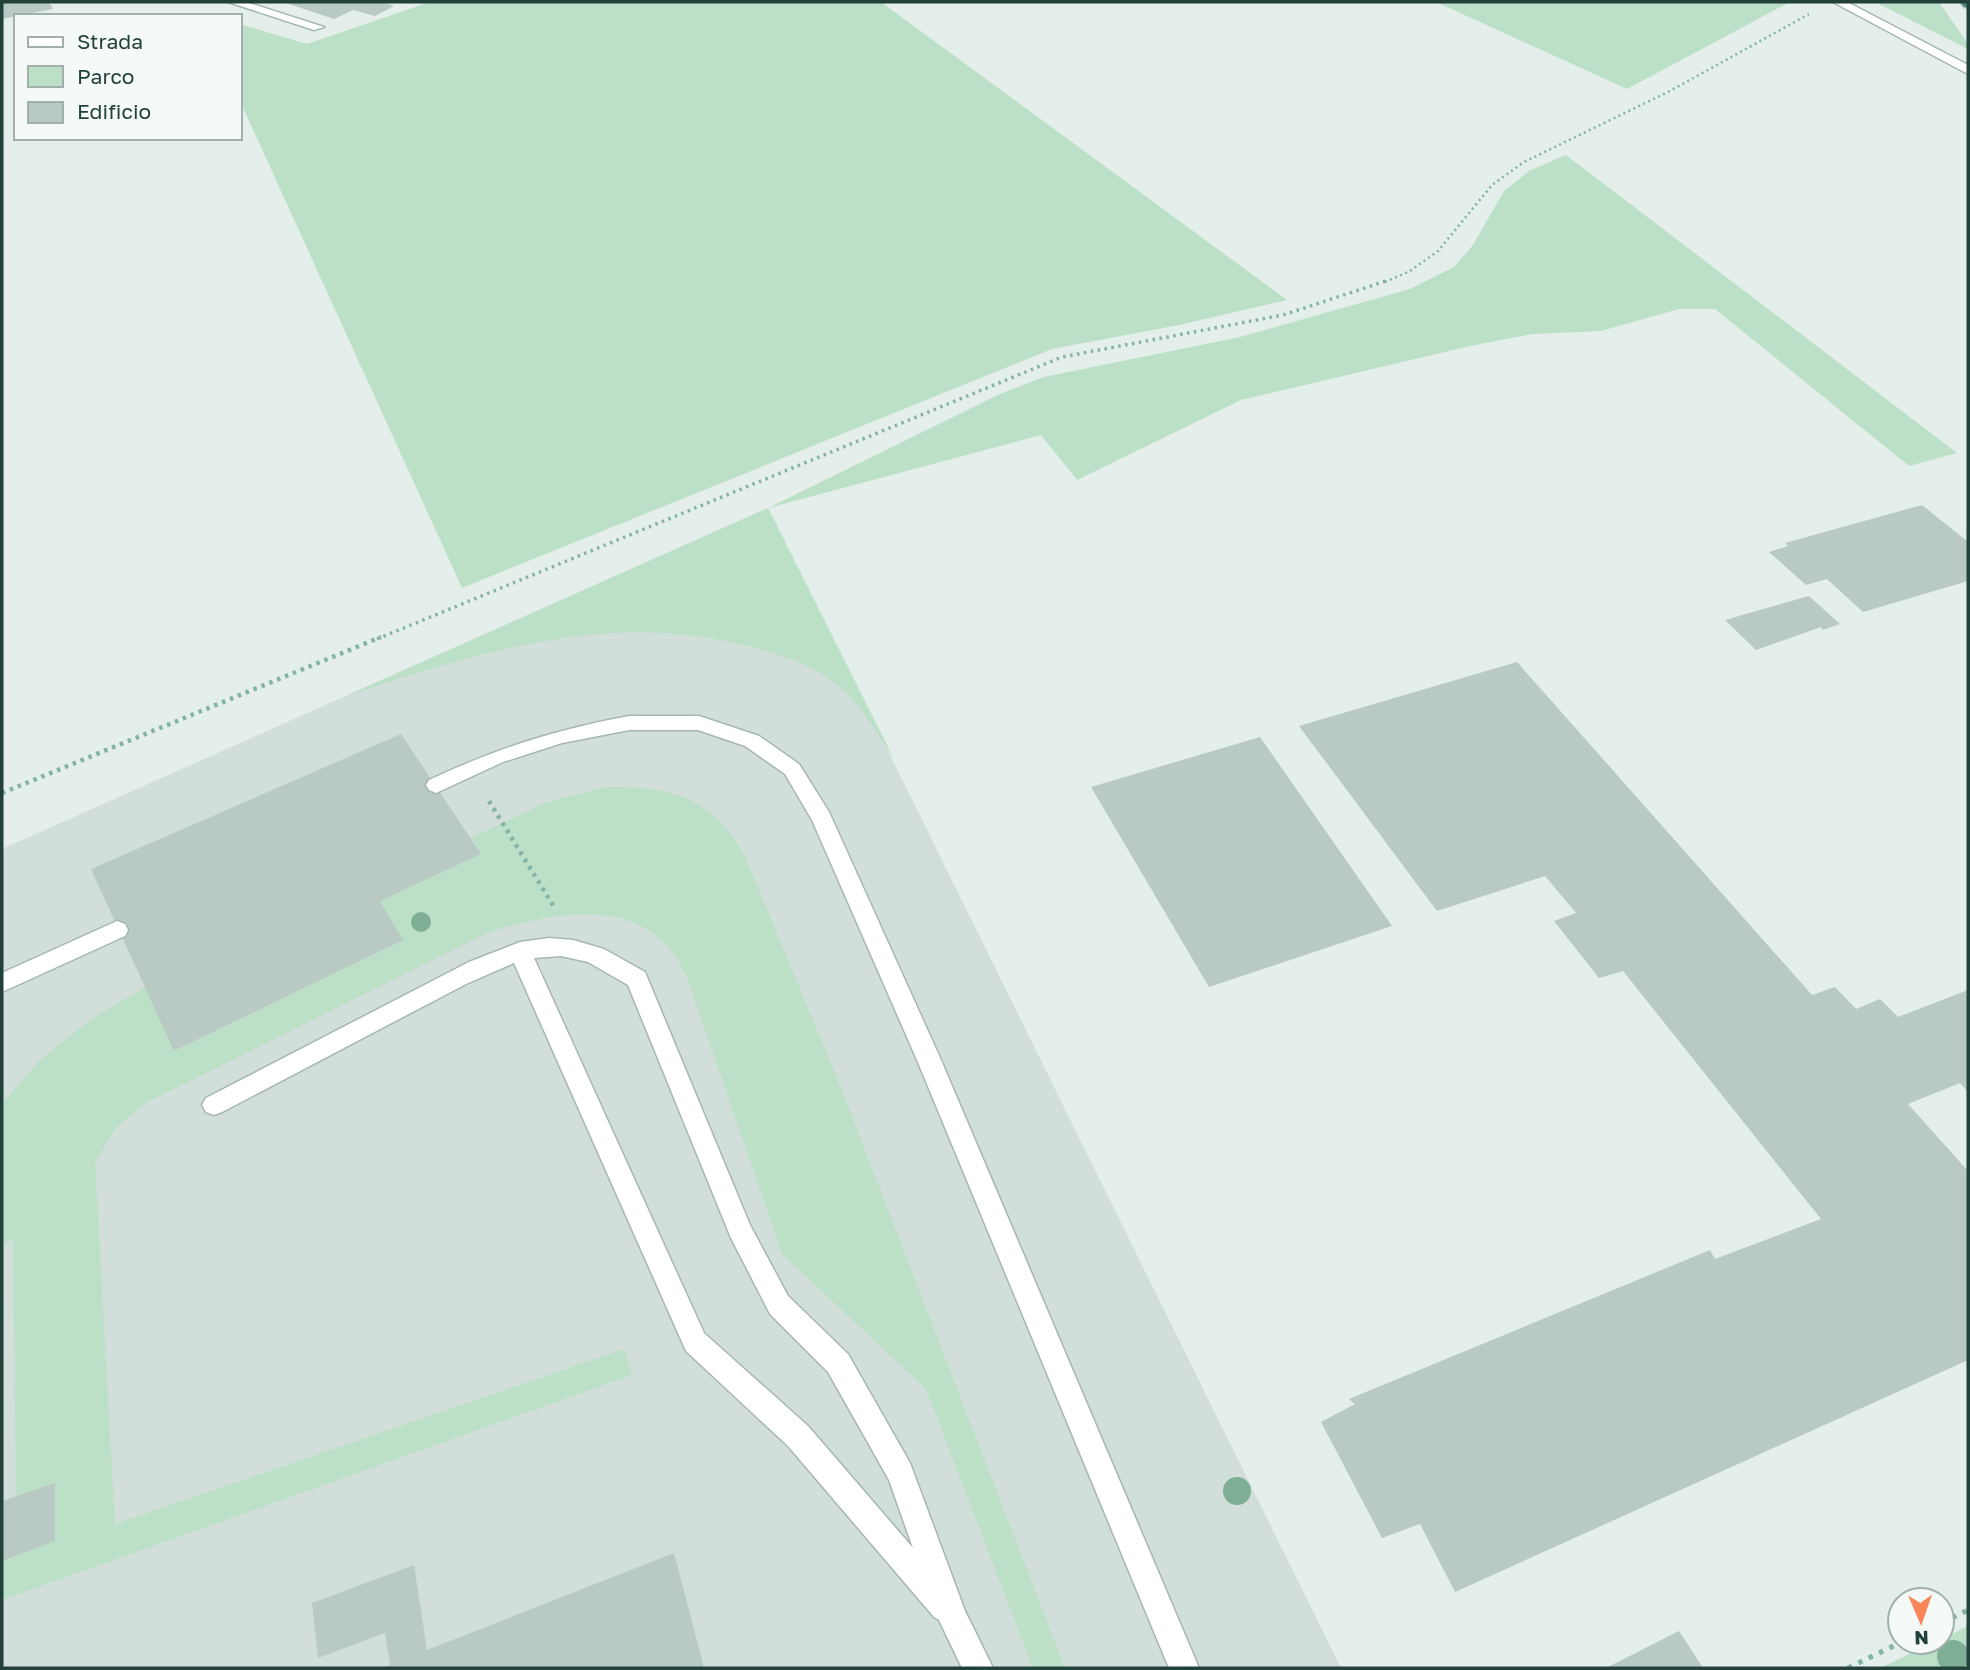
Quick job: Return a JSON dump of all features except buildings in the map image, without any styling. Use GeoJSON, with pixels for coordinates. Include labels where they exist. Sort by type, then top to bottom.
{"type":"FeatureCollection","features":[{"type":"Feature","properties":{"kind":"street"},"geometry":{"type":"LineString","coordinates":[[234,2],[318,27]]}},
{"type":"Feature","properties":{"kind":"street"},"geometry":{"type":"LineString","coordinates":[[1839,2],[1963,67]]}},
{"type":"Feature","properties":{"kind":"street"},"geometry":{"type":"LineString","coordinates":[[436,785],[496,757],[560,736],[629,723],[699,723],[752,741],[792,769],[822,818],[929,1060],[1184,1668]]}},
{"type":"Feature","properties":{"kind":"street"},"geometry":{"type":"LineString","coordinates":[[2,983],[117,930]]}},
{"type":"Feature","properties":{"kind":"street"},"geometry":{"type":"LineString","coordinates":[[214,1105],[451,982],[520,951],[550,947],[580,950],[612,961],[637,979],[740,1230],[779,1305],[838,1363],[900,1473],[953,1618],[978,1668]]}},
{"type":"Feature","properties":{"kind":"street"},"geometry":{"type":"LineString","coordinates":[[520,951],[695,1342],[799,1436],[953,1618]]}},
{"type":"Feature","properties":{"kind":"path"},"geometry":{"type":"LineString","coordinates":[[2,793],[1062,357],[1184,336],[1292,312],[1412,271],[1439,252],[1473,205],[1503,176],[1531,158],[1669,92],[1800,19]]}},
{"type":"Feature","properties":{"kind":"path"},"geometry":{"type":"LineString","coordinates":[[470,769],[580,950]]}},
{"type":"Feature","properties":{"kind":"path"},"geometry":{"type":"LineString","coordinates":[[1848,1668],[1886,1650]]}},
{"type":"Feature","properties":{"kind":"shaded area"},"geometry":{"type":"Polygon","coordinates":[[[768,508],[1341,1668],[2,1668],[2,849],[768,508]]]}},
{"type":"Feature","properties":{"kind":"green space"},"geometry":{"type":"Polygon","coordinates":[[[430,2],[881,2],[1287,300],[1179,325],[1052,349],[462,588],[242,105],[242,25],[307,44],[430,2]]]}},
{"type":"Feature","properties":{"kind":"green space"},"geometry":{"type":"Polygon","coordinates":[[[1436,2],[1790,2],[1627,89],[1436,2]]]}},
{"type":"Feature","properties":{"kind":"green space"},"geometry":{"type":"Polygon","coordinates":[[[1875,2],[1939,2],[1968,44],[1968,49],[1875,2]]]}},
{"type":"Feature","properties":{"kind":"green space"},"geometry":{"type":"Polygon","coordinates":[[[1566,155],[1957,453],[1909,466],[1715,309],[1679,309],[1601,331],[1532,334],[1470,346],[1241,400],[1077,480],[1041,435],[768,508],[1002,393],[1044,377],[1240,337],[1410,289],[1454,267],[1473,245],[1504,191],[1529,171],[1566,155]]]}},
{"type":"Feature","properties":{"kind":"green space"},"geometry":{"type":"Polygon","coordinates":[[[768,508],[893,757],[854,702],[828,678],[795,661],[771,653],[695,636],[644,633],[544,641],[445,665],[346,696],[768,508]]]}},
{"type":"Feature","properties":{"kind":"green space"},"geometry":{"type":"Polygon","coordinates":[[[606,787],[650,789],[688,799],[719,820],[745,856],[841,1088],[1065,1668],[1033,1668],[926,1389],[782,1254],[687,977],[675,955],[652,932],[631,922],[584,914],[535,920],[489,932],[144,1104],[115,1129],[95,1163],[115,1524],[624,1349],[632,1375],[2,1600],[2,1561],[55,1541],[55,1483],[16,1496],[13,1240],[2,1243],[2,1104],[40,1060],[93,1018],[145,987],[175,1051],[403,940],[380,901],[481,854],[471,838],[547,802],[606,787]]]}},
{"type":"Feature","properties":{"kind":"green space"},"geometry":{"type":"Polygon","coordinates":[[[1968,1626],[1968,1668],[1880,1668],[1905,1656],[1956,1656],[1956,1632],[1968,1626]]]}}]}
